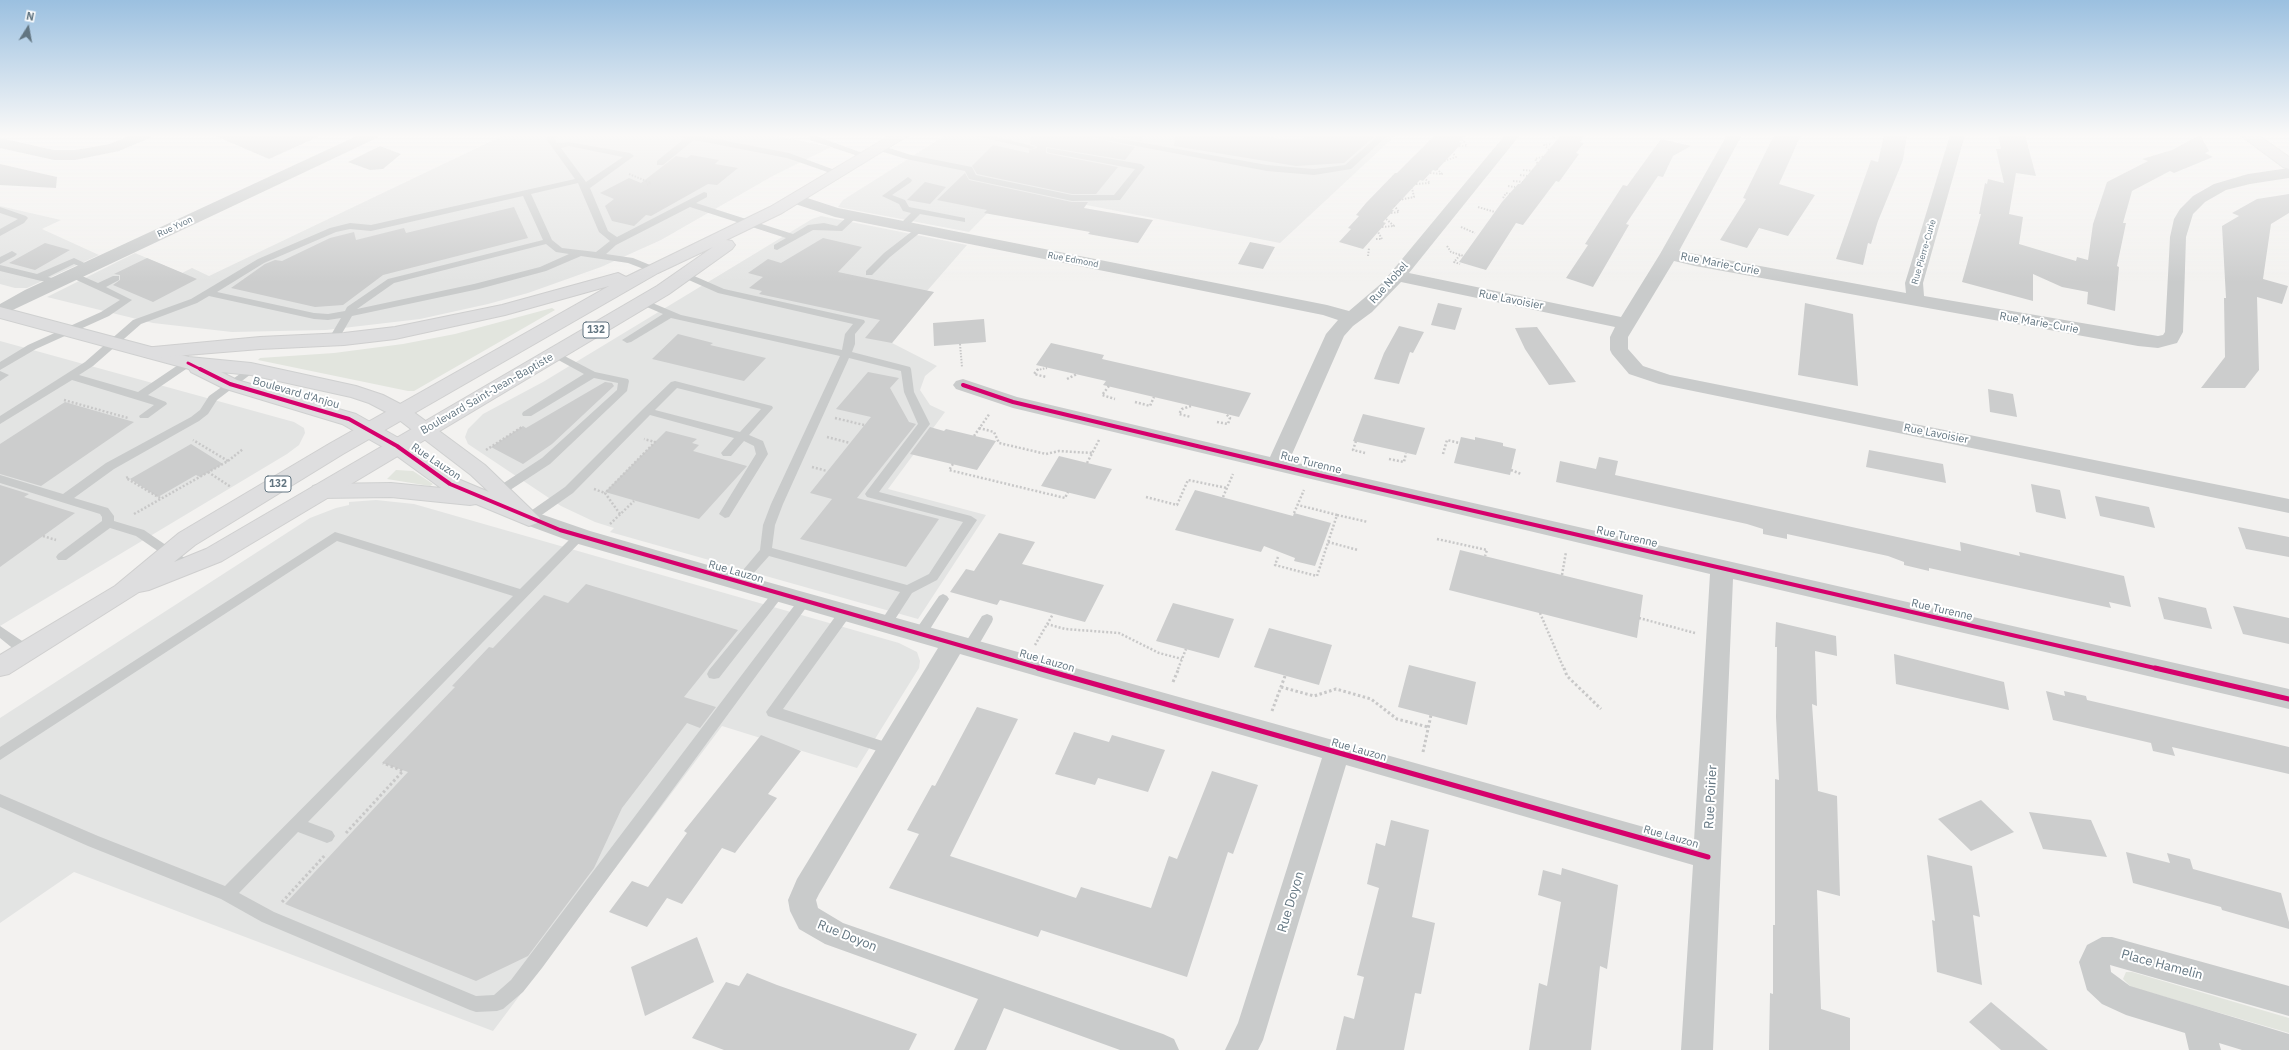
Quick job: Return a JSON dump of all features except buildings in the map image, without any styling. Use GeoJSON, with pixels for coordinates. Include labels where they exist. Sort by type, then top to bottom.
{"type":"FeatureCollection","features":[{"type":"Feature","properties":{"kind":"main road","name":"Boulevard Saint-Jean-Baptiste"},"geometry":{"type":"LineString","coordinates":[[0,667],[123,592],[187,539],[401,412],[652,269],[750,225],[820,184]]}},
{"type":"Feature","properties":{"kind":"main road","name":"Boulevard Saint-Jean-Baptiste"},"geometry":{"type":"LineString","coordinates":[[123,592],[214,555],[643,302],[685,275],[750,225]]}},
{"type":"Feature","properties":{"kind":"main road"},"geometry":{"type":"LineString","coordinates":[[150,352],[333,340],[409,330],[477,317],[652,269]]}},
{"type":"Feature","properties":{"kind":"main road","name":"Boulevard d'Anjou"},"geometry":{"type":"LineString","coordinates":[[0,311],[188,363],[230,384],[341,415],[371,430],[397,446]]}},
{"type":"Feature","properties":{"kind":"main road","name":"Boulevard d'Anjou"},"geometry":{"type":"LineString","coordinates":[[188,363],[251,369],[356,392],[386,404],[401,412],[425,430]]}},
{"type":"Feature","properties":{"kind":"main road","name":"Rue Lauzon"},"geometry":{"type":"LineString","coordinates":[[425,430],[449,450],[478,470],[492,495]]}},
{"type":"Feature","properties":{"kind":"main road","name":"Rue Lauzon"},"geometry":{"type":"LineString","coordinates":[[397,446],[450,484],[492,495],[529,518]]}},
{"type":"Feature","properties":{"kind":"main road"},"geometry":{"type":"LineString","coordinates":[[321,491],[391,490],[492,495]]}},
{"type":"Feature","properties":{"kind":"street","name":"Rue Yvon"},"geometry":{"type":"LineString","coordinates":[[0,311],[88,267],[268,184]]}},
{"type":"Feature","properties":{"kind":"street","name":"Rue Nobel"},"geometry":{"type":"LineString","coordinates":[[1277,464],[1335,334],[1351,318],[1374,301],[1473,184]]}},
{"type":"Feature","properties":{"kind":"street","name":"Rue Lavoisier"},"geometry":{"type":"LineString","coordinates":[[1708,184],[1669,254],[1619,337],[1620,350],[1636,370],[1654,377],[2289,506]]}},
{"type":"Feature","properties":{"kind":"street","name":"Rue Pierre-Curie"},"geometry":{"type":"LineString","coordinates":[[1915,300],[1914,283],[1944,184]]}},
{"type":"Feature","properties":{"kind":"street","name":"Rue Marie-Curie"},"geometry":{"type":"LineString","coordinates":[[1669,254],[1695,261],[2138,340],[2164,341],[2173,336],[2174,332],[2178,237],[2186,212],[2199,199],[2220,187],[2230,184]]}},
{"type":"Feature","properties":{"kind":"street","name":"Rue Edmond"},"geometry":{"type":"LineString","coordinates":[[795,199],[816,207],[853,216],[1327,310],[1351,318]]}},
{"type":"Feature","properties":{"kind":"street","name":"Rue Lavoisier"},"geometry":{"type":"LineString","coordinates":[[1396,276],[1598,316],[1626,324]]}},
{"type":"Feature","properties":{"kind":"street","name":"Rue Turenne"},"geometry":{"type":"LineString","coordinates":[[963,385],[1000,398],[1242,455],[1314,474],[2289,699]]}},
{"type":"Feature","properties":{"kind":"street","name":"Rue Lauzon"},"geometry":{"type":"LineString","coordinates":[[529,518],[580,536],[778,594],[1417,776],[1708,857]]}},
{"type":"Feature","properties":{"kind":"street","name":"Rue Poirier"},"geometry":{"type":"LineString","coordinates":[[1697,1050],[1722,568]]}},
{"type":"Feature","properties":{"kind":"street","name":"Rue Doyon"},"geometry":{"type":"LineString","coordinates":[[961,646],[890,749],[807,888],[802,900],[804,911],[809,920],[829,932],[997,990],[1163,1050]]}},
{"type":"Feature","properties":{"kind":"street","name":"Rue Doyon"},"geometry":{"type":"LineString","coordinates":[[1241,1050],[1252,1029],[1337,753]]}},
{"type":"Feature","properties":{"kind":"street","name":"Place Hamelin"},"geometry":{"type":"LineString","coordinates":[[2289,1000],[2125,954],[2107,951],[2097,955],[2094,962],[2098,980],[2113,994],[2201,1036],[2289,1049]]}},
{"type":"Feature","properties":{"kind":"street"},"geometry":{"type":"LineString","coordinates":[[970,1050],[997,990]]}},
{"type":"Feature","properties":{"kind":"lane"},"geometry":{"type":"LineString","coordinates":[[0,421],[89,364],[138,322],[194,301],[266,258],[333,230],[350,226],[371,228],[526,193],[583,184],[604,232],[617,241]]}},
{"type":"Feature","properties":{"kind":"lane"},"geometry":{"type":"LineString","coordinates":[[902,184],[886,196],[902,202],[906,209],[962,220]]}},
{"type":"Feature","properties":{"kind":"lane"},"geometry":{"type":"LineString","coordinates":[[1005,184],[1072,198],[1117,198],[1128,184]]}},
{"type":"Feature","properties":{"kind":"lane"},"geometry":{"type":"LineString","coordinates":[[526,193],[548,241],[560,250],[630,260],[652,269]]}},
{"type":"Feature","properties":{"kind":"lane"},"geometry":{"type":"LineString","coordinates":[[597,256],[617,241],[704,195]]}},
{"type":"Feature","properties":{"kind":"lane"},"geometry":{"type":"LineString","coordinates":[[688,204],[750,225],[794,237]]}},
{"type":"Feature","properties":{"kind":"lane"},"geometry":{"type":"LineString","coordinates":[[0,210],[23,218],[21,221],[0,232]]}},
{"type":"Feature","properties":{"kind":"lane"},"geometry":{"type":"LineString","coordinates":[[869,273],[911,227],[918,211]]}},
{"type":"Feature","properties":{"kind":"lane"},"geometry":{"type":"LineString","coordinates":[[777,247],[817,226],[839,229],[853,216]]}},
{"type":"Feature","properties":{"kind":"lane"},"geometry":{"type":"LineString","coordinates":[[333,340],[346,315],[361,300],[398,279],[548,241]]}},
{"type":"Feature","properties":{"kind":"lane"},"geometry":{"type":"LineString","coordinates":[[208,293],[314,316],[346,315],[476,287],[543,269],[580,253]]}},
{"type":"Feature","properties":{"kind":"lane"},"geometry":{"type":"LineString","coordinates":[[0,261],[12,254]]}},
{"type":"Feature","properties":{"kind":"lane"},"geometry":{"type":"LineString","coordinates":[[39,277],[74,261],[88,267]]}},
{"type":"Feature","properties":{"kind":"lane"},"geometry":{"type":"LineString","coordinates":[[0,268],[39,277],[65,278],[98,286],[127,300]]}},
{"type":"Feature","properties":{"kind":"lane"},"geometry":{"type":"LineString","coordinates":[[685,275],[721,291],[860,322],[850,334],[850,344],[846,354],[769,525],[766,551],[739,582]]}},
{"type":"Feature","properties":{"kind":"lane"},"geometry":{"type":"LineString","coordinates":[[98,286],[116,278]]}},
{"type":"Feature","properties":{"kind":"lane"},"geometry":{"type":"LineString","coordinates":[[0,367],[32,347],[105,314],[137,295]]}},
{"type":"Feature","properties":{"kind":"lane"},"geometry":{"type":"LineString","coordinates":[[643,302],[669,314],[906,369],[909,392],[923,420],[921,429],[871,494],[971,520],[933,577],[908,590],[885,624]]}},
{"type":"Feature","properties":{"kind":"lane"},"geometry":{"type":"LineString","coordinates":[[627,340],[669,314]]}},
{"type":"Feature","properties":{"kind":"lane"},"geometry":{"type":"LineString","coordinates":[[492,495],[546,461],[622,391],[624,381],[592,374],[555,354]]}},
{"type":"Feature","properties":{"kind":"lane"},"geometry":{"type":"LineString","coordinates":[[140,396],[188,363]]}},
{"type":"Feature","properties":{"kind":"lane"},"geometry":{"type":"LineString","coordinates":[[64,499],[110,466],[195,420],[204,412],[213,398],[251,369]]}},
{"type":"Feature","properties":{"kind":"lane"},"geometry":{"type":"LineString","coordinates":[[0,374],[4,375],[0,378]]}},
{"type":"Feature","properties":{"kind":"lane"},"geometry":{"type":"LineString","coordinates":[[526,414],[592,374]]}},
{"type":"Feature","properties":{"kind":"lane"},"geometry":{"type":"LineString","coordinates":[[70,376],[140,396],[162,404],[139,418]]}},
{"type":"Feature","properties":{"kind":"lane"},"geometry":{"type":"LineString","coordinates":[[529,518],[569,490],[675,384],[768,408],[727,453]]}},
{"type":"Feature","properties":{"kind":"lane"},"geometry":{"type":"LineString","coordinates":[[647,411],[742,436],[759,444],[762,454],[725,514]]}},
{"type":"Feature","properties":{"kind":"lane"},"geometry":{"type":"LineString","coordinates":[[0,479],[104,511],[108,516],[108,523]]}},
{"type":"Feature","properties":{"kind":"lane"},"geometry":{"type":"LineString","coordinates":[[108,523],[140,533],[188,566]]}},
{"type":"Feature","properties":{"kind":"lane"},"geometry":{"type":"LineString","coordinates":[[62,557],[108,523]]}},
{"type":"Feature","properties":{"kind":"lane"},"geometry":{"type":"LineString","coordinates":[[0,754],[335,536],[522,594]]}},
{"type":"Feature","properties":{"kind":"lane"},"geometry":{"type":"LineString","coordinates":[[227,894],[580,536]]}},
{"type":"Feature","properties":{"kind":"lane"},"geometry":{"type":"LineString","coordinates":[[766,551],[908,590]]}},
{"type":"Feature","properties":{"kind":"lane"},"geometry":{"type":"LineString","coordinates":[[714,674],[778,594]]}},
{"type":"Feature","properties":{"kind":"lane"},"geometry":{"type":"LineString","coordinates":[[920,634],[943,599]]}},
{"type":"Feature","properties":{"kind":"lane"},"geometry":{"type":"LineString","coordinates":[[0,800],[93,841],[227,894],[268,917],[476,1004],[497,1003],[517,986],[536,963],[805,601]]}},
{"type":"Feature","properties":{"kind":"lane"},"geometry":{"type":"LineString","coordinates":[[845,613],[773,712],[890,749]]}},
{"type":"Feature","properties":{"kind":"lane"},"geometry":{"type":"LineString","coordinates":[[961,646],[987,619]]}},
{"type":"Feature","properties":{"kind":"lane"},"geometry":{"type":"LineString","coordinates":[[0,631],[26,652]]}},
{"type":"Feature","properties":{"kind":"lane"},"geometry":{"type":"LineString","coordinates":[[296,824],[327,836]]}},
{"type":"Feature","properties":{"kind":"path"},"geometry":{"type":"LineString","coordinates":[[1508,186],[1515,187]]}},
{"type":"Feature","properties":{"kind":"path"},"geometry":{"type":"LineString","coordinates":[[1399,200],[1414,197],[1412,188]]}},
{"type":"Feature","properties":{"kind":"path"},"geometry":{"type":"LineString","coordinates":[[1503,198],[1506,193],[1510,194]]}},
{"type":"Feature","properties":{"kind":"path"},"geometry":{"type":"LineString","coordinates":[[1391,213],[1399,212],[1394,205]]}},
{"type":"Feature","properties":{"kind":"path"},"geometry":{"type":"LineString","coordinates":[[1382,227],[1394,226],[1386,219]]}},
{"type":"Feature","properties":{"kind":"path"},"geometry":{"type":"LineString","coordinates":[[1462,223],[1461,227],[1475,233]]}},
{"type":"Feature","properties":{"kind":"path"},"geometry":{"type":"LineString","coordinates":[[1376,239],[1382,239],[1378,232]]}},
{"type":"Feature","properties":{"kind":"path"},"geometry":{"type":"LineString","coordinates":[[1368,256],[1369,248]]}},
{"type":"Feature","properties":{"kind":"path"},"geometry":{"type":"LineString","coordinates":[[1460,255],[1454,262],[1460,264]]}},
{"type":"Feature","properties":{"kind":"path"},"geometry":{"type":"LineString","coordinates":[[960,344],[963,385]]}},
{"type":"Feature","properties":{"kind":"path"},"geometry":{"type":"LineString","coordinates":[[1046,376],[1034,374],[1038,369],[1047,368]]}},
{"type":"Feature","properties":{"kind":"path"},"geometry":{"type":"LineString","coordinates":[[1067,380],[1077,374]]}},
{"type":"Feature","properties":{"kind":"path"},"geometry":{"type":"LineString","coordinates":[[1109,386],[1102,396],[1115,398]]}},
{"type":"Feature","properties":{"kind":"path"},"geometry":{"type":"LineString","coordinates":[[1135,402],[1150,406],[1154,397]]}},
{"type":"Feature","properties":{"kind":"path"},"geometry":{"type":"LineString","coordinates":[[974,436],[1000,398]]}},
{"type":"Feature","properties":{"kind":"path"},"geometry":{"type":"LineString","coordinates":[[69,401],[100,411],[139,418]]}},
{"type":"Feature","properties":{"kind":"path"},"geometry":{"type":"LineString","coordinates":[[1191,406],[1182,409],[1179,414],[1191,416]]}},
{"type":"Feature","properties":{"kind":"path"},"geometry":{"type":"LineString","coordinates":[[819,414],[864,425]]}},
{"type":"Feature","properties":{"kind":"path"},"geometry":{"type":"LineString","coordinates":[[1217,422],[1228,424],[1230,418],[1226,414]]}},
{"type":"Feature","properties":{"kind":"path"},"geometry":{"type":"LineString","coordinates":[[1086,463],[1108,424]]}},
{"type":"Feature","properties":{"kind":"path"},"geometry":{"type":"LineString","coordinates":[[979,428],[994,432],[1000,443],[1040,453],[1046,454],[1065,451],[1092,453]]}},
{"type":"Feature","properties":{"kind":"path"},"geometry":{"type":"LineString","coordinates":[[810,433],[850,443]]}},
{"type":"Feature","properties":{"kind":"path"},"geometry":{"type":"LineString","coordinates":[[187,444],[193,440],[228,461]]}},
{"type":"Feature","properties":{"kind":"path"},"geometry":{"type":"LineString","coordinates":[[1443,454],[1447,440],[1459,443]]}},
{"type":"Feature","properties":{"kind":"path"},"geometry":{"type":"LineString","coordinates":[[1356,441],[1353,450],[1365,453]]}},
{"type":"Feature","properties":{"kind":"path"},"geometry":{"type":"LineString","coordinates":[[620,514],[605,492],[655,442]]}},
{"type":"Feature","properties":{"kind":"path"},"geometry":{"type":"LineString","coordinates":[[132,514],[198,476],[200,477],[228,461],[243,449]]}},
{"type":"Feature","properties":{"kind":"path"},"geometry":{"type":"LineString","coordinates":[[1389,459],[1404,462],[1406,453]]}},
{"type":"Feature","properties":{"kind":"path"},"geometry":{"type":"LineString","coordinates":[[1223,497],[1242,455]]}},
{"type":"Feature","properties":{"kind":"path"},"geometry":{"type":"LineString","coordinates":[[953,464],[949,470],[1065,498],[1068,492]]}},
{"type":"Feature","properties":{"kind":"path"},"geometry":{"type":"LineString","coordinates":[[1511,470],[1521,474]]}},
{"type":"Feature","properties":{"kind":"path"},"geometry":{"type":"LineString","coordinates":[[208,472],[233,488]]}},
{"type":"Feature","properties":{"kind":"path"},"geometry":{"type":"LineString","coordinates":[[1294,513],[1306,483],[1314,474]]}},
{"type":"Feature","properties":{"kind":"path"},"geometry":{"type":"LineString","coordinates":[[130,476],[126,478],[160,498]]}},
{"type":"Feature","properties":{"kind":"path"},"geometry":{"type":"LineString","coordinates":[[1146,497],[1177,505],[1188,480],[1227,488]]}},
{"type":"Feature","properties":{"kind":"path"},"geometry":{"type":"LineString","coordinates":[[606,528],[634,501]]}},
{"type":"Feature","properties":{"kind":"path"},"geometry":{"type":"LineString","coordinates":[[1298,505],[1368,522]]}},
{"type":"Feature","properties":{"kind":"path"},"geometry":{"type":"LineString","coordinates":[[1278,557],[1275,565],[1317,576],[1337,515]]}},
{"type":"Feature","properties":{"kind":"path"},"geometry":{"type":"LineString","coordinates":[[1437,539],[1487,550],[1485,556]]}},
{"type":"Feature","properties":{"kind":"path"},"geometry":{"type":"LineString","coordinates":[[1328,542],[1358,550]]}},
{"type":"Feature","properties":{"kind":"path"},"geometry":{"type":"LineString","coordinates":[[1540,613],[1567,676],[1601,709]]}},
{"type":"Feature","properties":{"kind":"path"},"geometry":{"type":"LineString","coordinates":[[1024,664],[1053,614]]}},
{"type":"Feature","properties":{"kind":"path"},"geometry":{"type":"LineString","coordinates":[[1639,618],[1718,639]]}},
{"type":"Feature","properties":{"kind":"path"},"geometry":{"type":"LineString","coordinates":[[1047,624],[1065,629],[1119,632],[1159,653],[1182,659]]}},
{"type":"Feature","properties":{"kind":"path"},"geometry":{"type":"LineString","coordinates":[[1164,704],[1186,649]]}},
{"type":"Feature","properties":{"kind":"path"},"geometry":{"type":"LineString","coordinates":[[1264,732],[1285,676]]}},
{"type":"Feature","properties":{"kind":"path"},"geometry":{"type":"LineString","coordinates":[[1281,687],[1314,696],[1336,689],[1371,699],[1397,719],[1428,727]]}},
{"type":"Feature","properties":{"kind":"path"},"geometry":{"type":"LineString","coordinates":[[1417,776],[1431,716]]}},
{"type":"Feature","properties":{"kind":"path"},"geometry":{"type":"LineString","coordinates":[[344,835],[403,771],[382,763],[387,757]]}},
{"type":"Feature","properties":{"kind":"path"},"geometry":{"type":"LineString","coordinates":[[285,899],[328,852]]}},
{"type":"Feature","properties":{"kind":"shaded area"},"geometry":{"type":"Polygon","coordinates":[[[401,184],[759,184],[661,240],[601,267],[528,293],[488,304],[420,319],[326,330],[232,332],[153,323],[47,297],[135,253],[182,273],[192,268],[209,276],[401,184]]]}},
{"type":"Feature","properties":{"kind":"shaded area"},"geometry":{"type":"Polygon","coordinates":[[[868,184],[1343,184],[1280,243],[1010,190],[969,232],[838,207],[843,200],[868,184]]]}},
{"type":"Feature","properties":{"kind":"shaded area"},"geometry":{"type":"Polygon","coordinates":[[[0,206],[61,220],[42,229],[99,255],[27,288],[15,288],[0,284],[0,206]]]}},
{"type":"Feature","properties":{"kind":"shaded area"},"geometry":{"type":"Polygon","coordinates":[[[821,216],[967,245],[927,291],[934,292],[892,343],[937,366],[925,376],[920,390],[930,405],[945,412],[888,489],[986,515],[918,619],[610,532],[614,528],[595,522],[561,506],[468,444],[465,437],[468,429],[483,414],[543,382],[812,219],[821,216]]]}},
{"type":"Feature","properties":{"kind":"shaded area"},"geometry":{"type":"Polygon","coordinates":[[[552,308],[555,310],[414,391],[258,360],[260,358],[334,353],[403,344],[455,334],[552,308]]]}},
{"type":"Feature","properties":{"kind":"shaded area"},"geometry":{"type":"Polygon","coordinates":[[[0,341],[294,422],[304,428],[305,433],[299,445],[287,454],[0,626],[0,341]]]}},
{"type":"Feature","properties":{"kind":"shaded area"},"geometry":{"type":"Polygon","coordinates":[[[396,470],[413,471],[433,484],[430,486],[387,479],[396,470]]]}},
{"type":"Feature","properties":{"kind":"shaded area"},"geometry":{"type":"Polygon","coordinates":[[[376,500],[414,504],[899,643],[917,652],[920,661],[919,668],[857,768],[722,726],[493,1031],[74,872],[0,923],[0,718],[310,518],[336,508],[349,505],[349,502],[376,500]]]}},
{"type":"Feature","properties":{"kind":"shaded area"},"geometry":{"type":"Polygon","coordinates":[[[2126,972],[2132,972],[2289,1018],[2289,1033],[2131,987],[2123,979],[2126,972]]]}},
{"type":"Feature","properties":{"kind":"cycle path"},"geometry":{"type":"LineString","coordinates":[[188,363],[230,384],[349,419],[397,446],[450,484],[560,530],[953,644],[1708,857]]}},
{"type":"Feature","properties":{"kind":"cycle path"},"geometry":{"type":"LineString","coordinates":[[963,385],[1013,402],[1314,474],[2289,699]]}}]}
